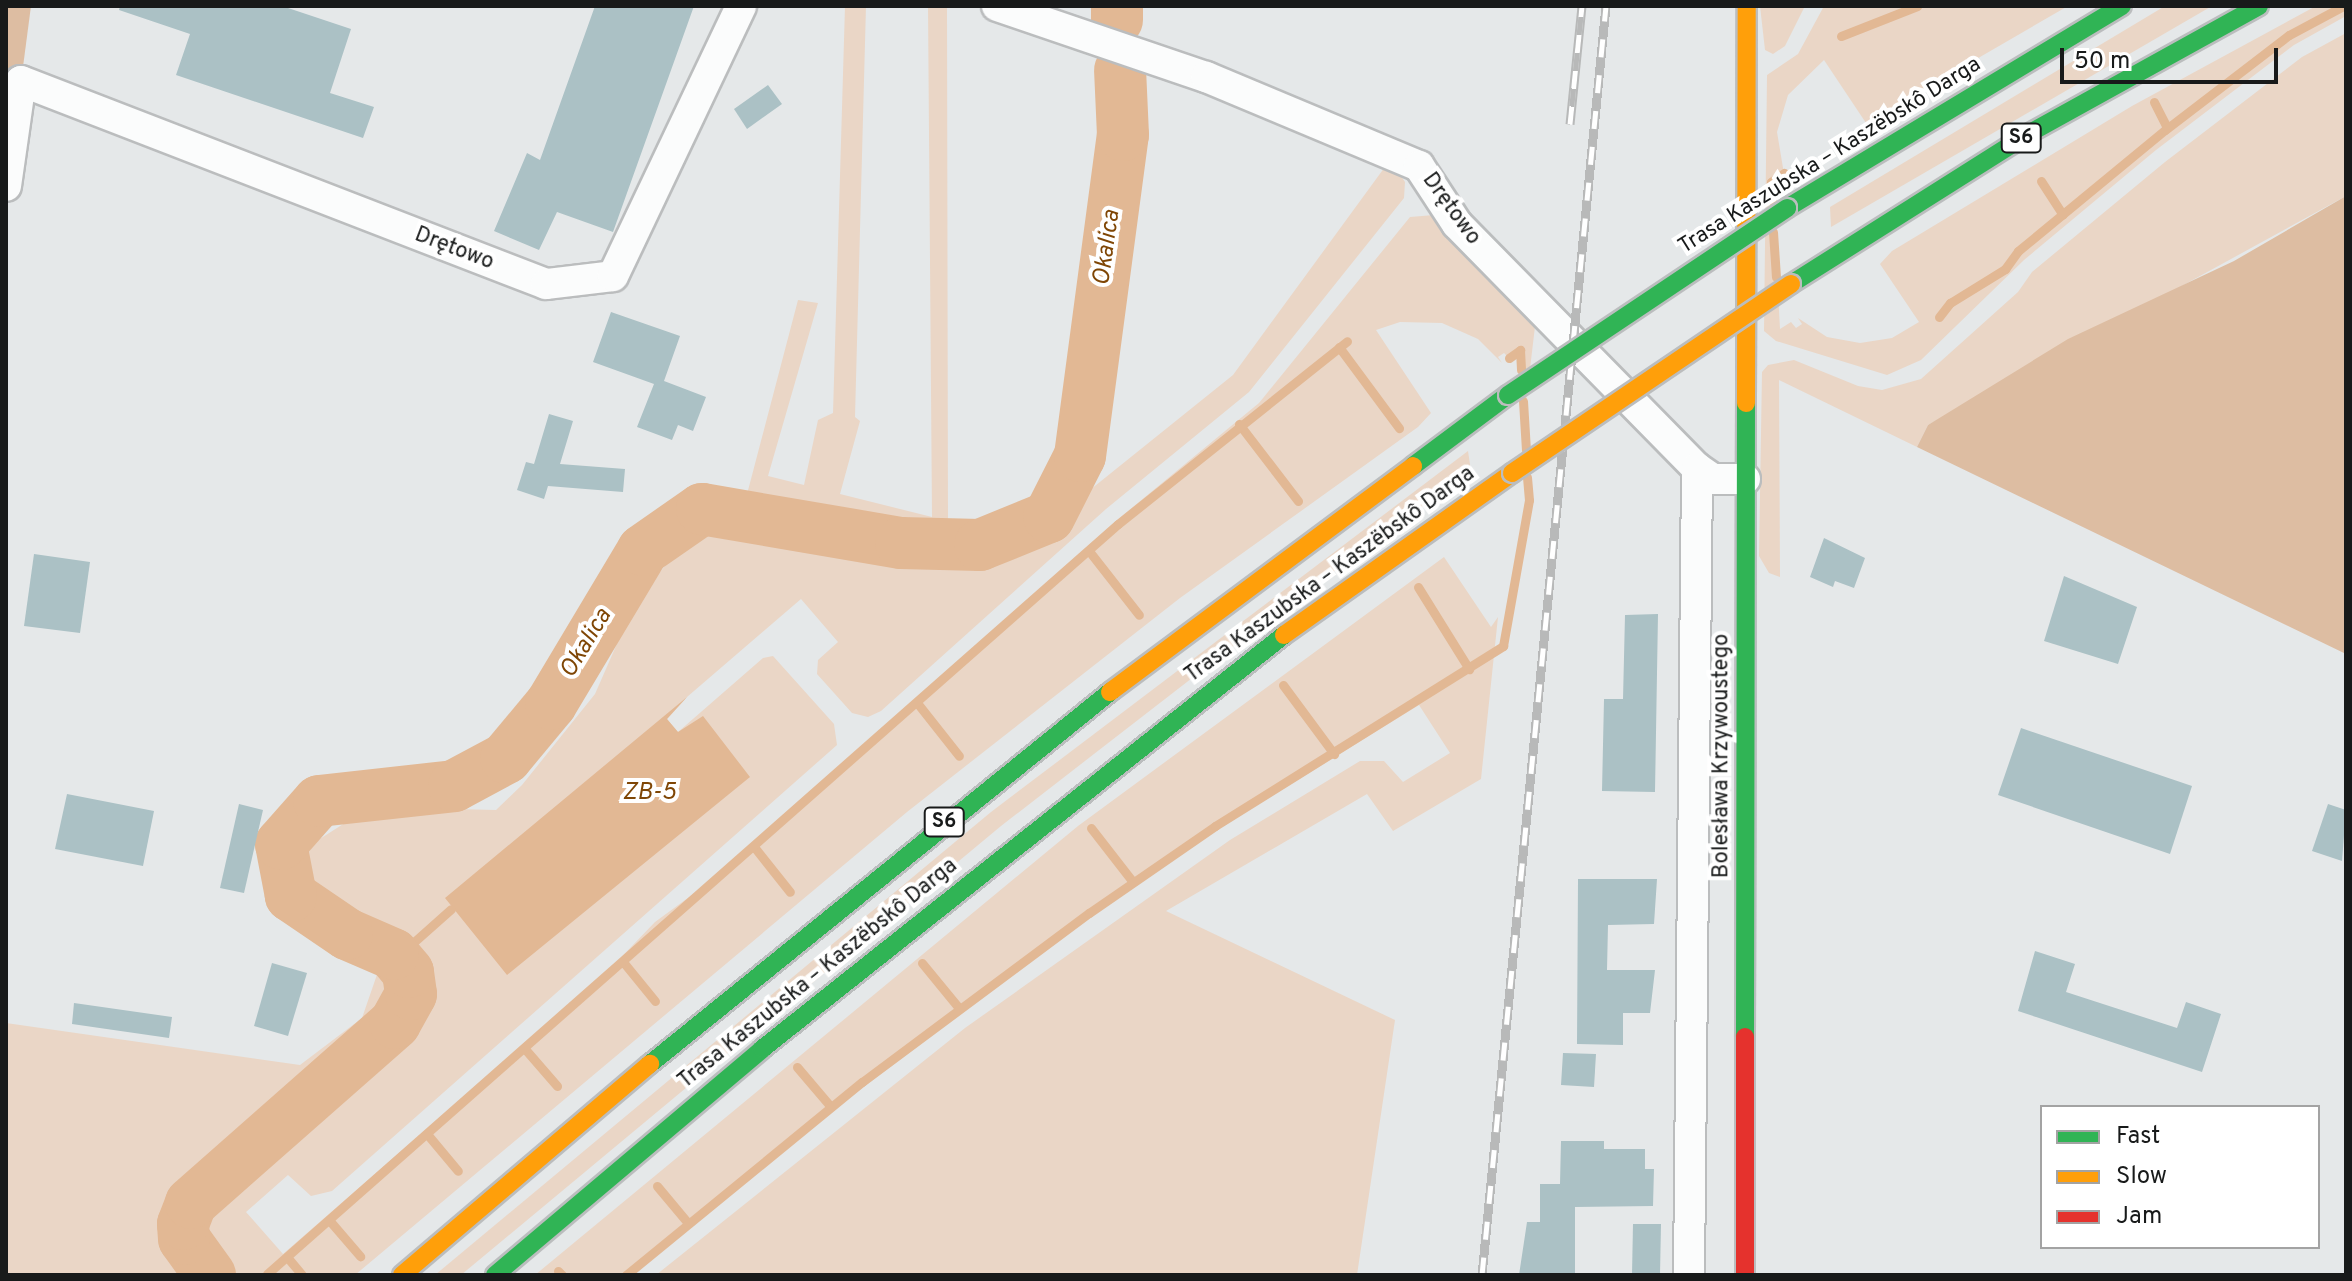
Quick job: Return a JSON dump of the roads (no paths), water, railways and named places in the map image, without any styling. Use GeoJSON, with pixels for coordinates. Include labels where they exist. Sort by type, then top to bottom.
{"type":"FeatureCollection","features":[{"type":"Feature","properties":{"kind":"main road","name":"Bolesława Krzywoustego"},"geometry":{"type":"LineString","coordinates":[[1745,1275],[1744,238],[1747,6]]}},
{"type":"Feature","properties":{"kind":"main road","name":"Trasa Kaszubska – Kaszëbskô Darga"},"geometry":{"type":"LineString","coordinates":[[402,1275],[723,1002],[1064,726],[1508,395],[1787,208],[2122,6]]}},
{"type":"Feature","properties":{"kind":"main road","name":"Trasa Kaszubska – Kaszëbskô Darga"},"geometry":{"type":"LineString","coordinates":[[495,1275],[774,1039],[1101,775],[1287,632],[1512,473],[1791,284],[2028,134],[2259,6]]}},
{"type":"Feature","properties":{"kind":"street","name":"Drętowo"},"geometry":{"type":"LineString","coordinates":[[6,186],[21,81],[546,284],[613,276],[741,6]]}},
{"type":"Feature","properties":{"kind":"street","name":"Drętowo"},"geometry":{"type":"LineString","coordinates":[[997,6],[1130,48],[1419,166],[1457,224],[1497,268],[1697,468],[1713,479],[1745,479]]}},
{"type":"Feature","properties":{"kind":"street"},"geometry":{"type":"LineString","coordinates":[[1689,1275],[1697,468]]}},
{"type":"Feature","properties":{"kind":"water","name":"ZB-5"},"geometry":{"type":"Polygon","coordinates":[[[687,697],[667,719],[678,732],[703,716],[750,777],[507,975],[445,898],[687,697]]]}},
{"type":"Feature","properties":{"kind":"waterway","name":"Okalica"},"geometry":{"type":"LineString","coordinates":[[1117,6],[1117,20]]}},
{"type":"Feature","properties":{"kind":"waterway"},"geometry":{"type":"LineString","coordinates":[[1841,36],[1917,6]]}},
{"type":"Feature","properties":{"kind":"waterway"},"geometry":{"type":"LineString","coordinates":[[1939,317],[1950,303],[2005,269],[2018,251],[2165,130],[2289,35],[2343,6]]}},
{"type":"Feature","properties":{"kind":"waterway","name":"Okalica"},"geometry":{"type":"LineString","coordinates":[[210,1275],[184,1239],[183,1224],[191,1203],[395,1023],[411,994],[408,972],[393,954],[347,934],[291,896],[281,844],[319,801],[454,786],[506,758],[551,704],[643,550],[702,509],[901,543],[980,545],[1049,517],[1080,456],[1123,135],[1120,70]]}},
{"type":"Feature","properties":{"kind":"waterway"},"geometry":{"type":"LineString","coordinates":[[2154,102],[2167,128]]}},
{"type":"Feature","properties":{"kind":"waterway"},"geometry":{"type":"LineString","coordinates":[[1772,201],[1771,182],[1784,173]]}},
{"type":"Feature","properties":{"kind":"waterway"},"geometry":{"type":"LineString","coordinates":[[2041,181],[2063,215]]}},
{"type":"Feature","properties":{"kind":"waterway"},"geometry":{"type":"LineString","coordinates":[[1773,232],[1776,277]]}},
{"type":"Feature","properties":{"kind":"waterway"},"geometry":{"type":"LineString","coordinates":[[267,1274],[1118,524],[1347,341]]}},
{"type":"Feature","properties":{"kind":"waterway"},"geometry":{"type":"LineString","coordinates":[[1339,347],[1399,428]]}},
{"type":"Feature","properties":{"kind":"waterway"},"geometry":{"type":"LineString","coordinates":[[1509,358],[1520,350],[1521,370]]}},
{"type":"Feature","properties":{"kind":"waterway"},"geometry":{"type":"LineString","coordinates":[[1523,401],[1526,450]]}},
{"type":"Feature","properties":{"kind":"waterway"},"geometry":{"type":"LineString","coordinates":[[1239,424],[1298,501]]}},
{"type":"Feature","properties":{"kind":"waterway"},"geometry":{"type":"LineString","coordinates":[[626,1275],[862,1082],[1089,913],[1215,826],[1503,646],[1529,500],[1527,477]]}},
{"type":"Feature","properties":{"kind":"waterway"},"geometry":{"type":"LineString","coordinates":[[1089,551],[1139,615]]}},
{"type":"Feature","properties":{"kind":"waterway"},"geometry":{"type":"LineString","coordinates":[[1418,587],[1469,669]]}},
{"type":"Feature","properties":{"kind":"waterway"},"geometry":{"type":"LineString","coordinates":[[1283,685],[1334,754]]}},
{"type":"Feature","properties":{"kind":"waterway"},"geometry":{"type":"LineString","coordinates":[[918,704],[959,756]]}},
{"type":"Feature","properties":{"kind":"waterway"},"geometry":{"type":"LineString","coordinates":[[1091,828],[1133,882]]}},
{"type":"Feature","properties":{"kind":"waterway"},"geometry":{"type":"LineString","coordinates":[[755,848],[790,892]]}},
{"type":"Feature","properties":{"kind":"waterway"},"geometry":{"type":"LineString","coordinates":[[397,957],[451,909]]}},
{"type":"Feature","properties":{"kind":"waterway"},"geometry":{"type":"LineString","coordinates":[[624,963],[655,1001]]}},
{"type":"Feature","properties":{"kind":"waterway"},"geometry":{"type":"LineString","coordinates":[[922,963],[959,1008]]}},
{"type":"Feature","properties":{"kind":"waterway"},"geometry":{"type":"LineString","coordinates":[[525,1049],[557,1086]]}},
{"type":"Feature","properties":{"kind":"waterway"},"geometry":{"type":"LineString","coordinates":[[797,1067],[831,1107]]}},
{"type":"Feature","properties":{"kind":"waterway"},"geometry":{"type":"LineString","coordinates":[[427,1134],[458,1171]]}},
{"type":"Feature","properties":{"kind":"waterway"},"geometry":{"type":"LineString","coordinates":[[657,1186],[688,1223]]}},
{"type":"Feature","properties":{"kind":"waterway"},"geometry":{"type":"LineString","coordinates":[[329,1220],[360,1256]]}},
{"type":"Feature","properties":{"kind":"waterway"},"geometry":{"type":"LineString","coordinates":[[287,1257],[302,1275]]}},
{"type":"Feature","properties":{"kind":"waterway"},"geometry":{"type":"LineString","coordinates":[[558,1271],[562,1275]]}},
{"type":"Feature","properties":{"kind":"railway"},"geometry":{"type":"LineString","coordinates":[[1570,124],[1582,6]]}},
{"type":"Feature","properties":{"kind":"railway"},"geometry":{"type":"LineString","coordinates":[[1482,1275],[1606,6]]}}]}
